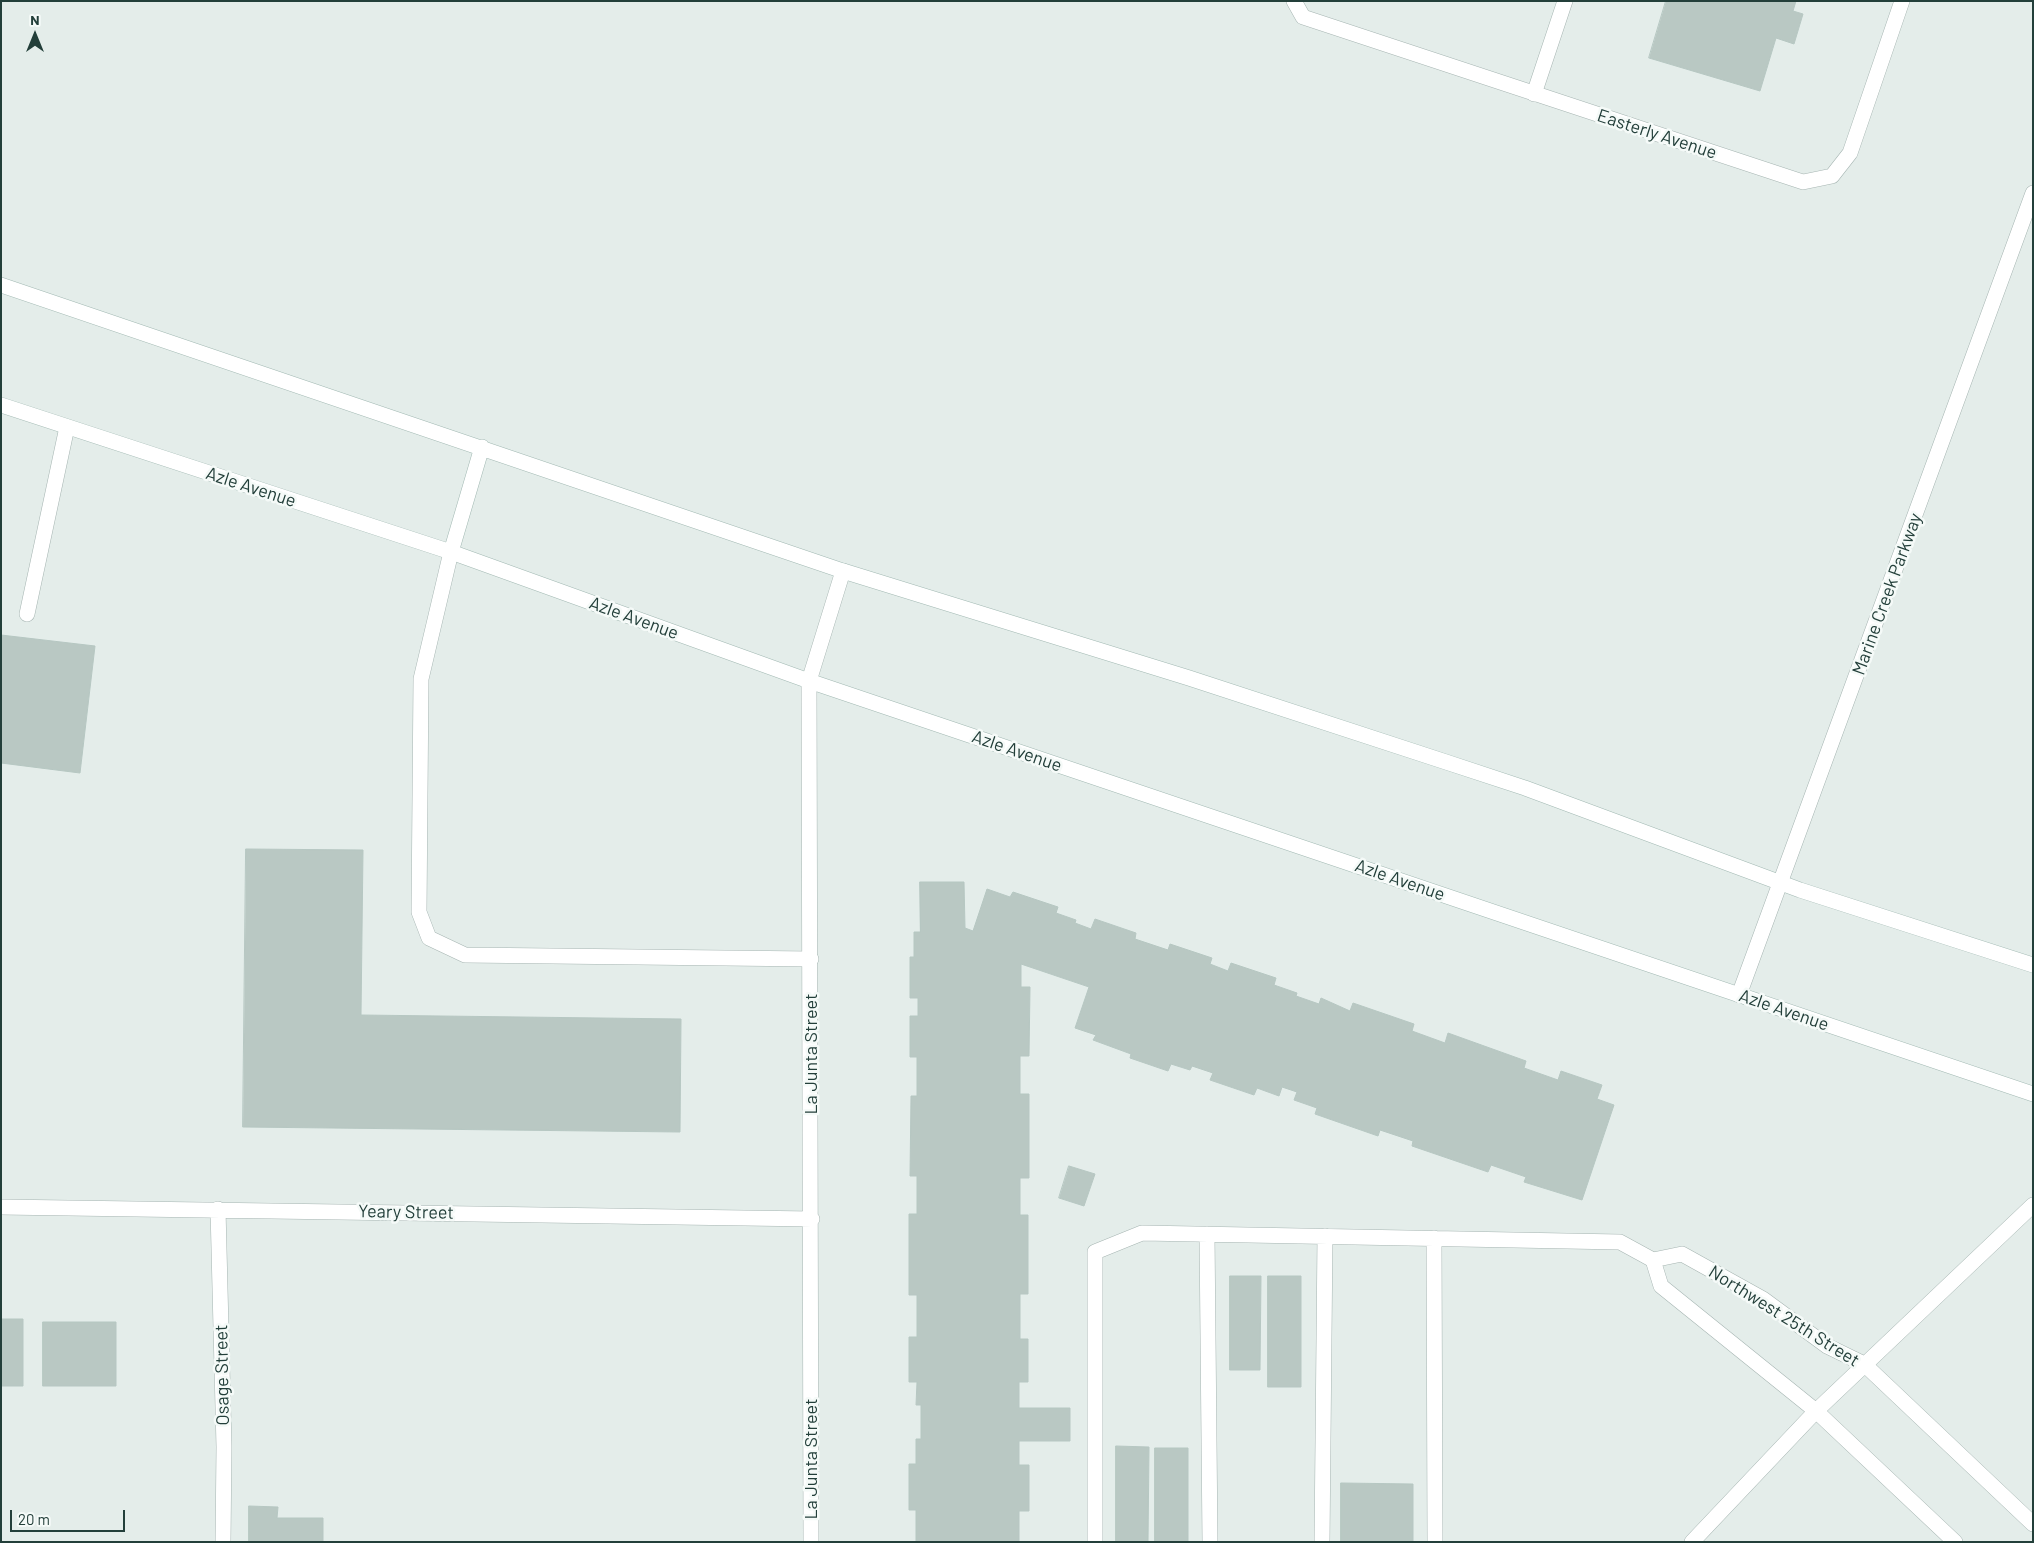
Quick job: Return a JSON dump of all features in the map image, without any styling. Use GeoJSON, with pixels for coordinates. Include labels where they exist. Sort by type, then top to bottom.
{"type":"FeatureCollection","features":[{"type":"Feature","properties":{"kind":"street","name":"Easterly Avenue"},"geometry":{"type":"LineString","coordinates":[[1294,1],[1303,18],[1804,182],[1832,176],[1850,153],[1902,1]]}},
{"type":"Feature","properties":{"kind":"street"},"geometry":{"type":"LineString","coordinates":[[1534,94],[1565,1]]}},
{"type":"Feature","properties":{"kind":"street","name":"Marine Creek Parkway"},"geometry":{"type":"LineString","coordinates":[[1739,995],[1782,883],[2033,193]]}},
{"type":"Feature","properties":{"kind":"street"},"geometry":{"type":"LineString","coordinates":[[1,285],[482,447],[843,572],[1350,730],[1525,788],[1782,883],[2033,965]]}},
{"type":"Feature","properties":{"kind":"street","name":"Azle Avenue"},"geometry":{"type":"LineString","coordinates":[[1,405],[451,552],[809,681],[2033,1094]]}},
{"type":"Feature","properties":{"kind":"street"},"geometry":{"type":"LineString","coordinates":[[27,614],[67,427]]}},
{"type":"Feature","properties":{"kind":"street"},"geometry":{"type":"LineString","coordinates":[[482,447],[451,552],[422,679],[419,912],[429,938],[465,955],[810,958]]}},
{"type":"Feature","properties":{"kind":"street","name":"La Junta Street"},"geometry":{"type":"LineString","coordinates":[[811,1542],[812,1219],[809,681],[843,572]]}},
{"type":"Feature","properties":{"kind":"street"},"geometry":{"type":"LineString","coordinates":[[1692,1542],[1816,1411],[2033,1205]]}},
{"type":"Feature","properties":{"kind":"street","name":"Yeary Street"},"geometry":{"type":"LineString","coordinates":[[1,1207],[218,1208],[812,1219]]}},
{"type":"Feature","properties":{"kind":"street","name":"Osage Street"},"geometry":{"type":"LineString","coordinates":[[218,1208],[224,1447],[223,1542]]}},
{"type":"Feature","properties":{"kind":"street"},"geometry":{"type":"LineString","coordinates":[[1095,1542],[1095,1252],[1142,1233],[1620,1242],[1653,1260],[1662,1286],[1816,1411],[1955,1542]]}},
{"type":"Feature","properties":{"kind":"street"},"geometry":{"type":"LineString","coordinates":[[1207,1234],[1210,1542]]}},
{"type":"Feature","properties":{"kind":"street"},"geometry":{"type":"LineString","coordinates":[[1322,1542],[1326,1236]]}},
{"type":"Feature","properties":{"kind":"street"},"geometry":{"type":"LineString","coordinates":[[1434,1238],[1435,1542]]}},
{"type":"Feature","properties":{"kind":"street","name":"Northwest 25th Street"},"geometry":{"type":"LineString","coordinates":[[1653,1260],[1682,1254],[1763,1299],[1827,1346],[1864,1364],[2033,1524]]}},
{"type":"Feature","properties":{"kind":"building"},"geometry":{"type":"Polygon","coordinates":[[[1666,1],[1796,1],[1793,11],[1803,14],[1794,44],[1776,38],[1760,91],[1649,58],[1666,1]]]}},
{"type":"Feature","properties":{"kind":"building"},"geometry":{"type":"Polygon","coordinates":[[[1,635],[95,646],[80,773],[1,763],[1,635]]]}},
{"type":"Feature","properties":{"kind":"building"},"geometry":{"type":"Polygon","coordinates":[[[246,849],[363,850],[361,1015],[681,1019],[680,1132],[243,1127],[246,849]]]}},
{"type":"Feature","properties":{"kind":"building"},"geometry":{"type":"Polygon","coordinates":[[[920,882],[964,882],[965,928],[973,931],[987,889],[1010,897],[1013,892],[1058,907],[1056,913],[1076,920],[1075,923],[1091,929],[1095,919],[1136,933],[1135,939],[1168,950],[1170,944],[1212,958],[1210,964],[1228,971],[1231,963],[1276,978],[1274,985],[1297,993],[1296,996],[1319,1004],[1321,998],[1350,1011],[1353,1003],[1414,1024],[1412,1031],[1445,1043],[1448,1033],[1526,1061],[1524,1068],[1558,1080],[1561,1071],[1602,1085],[1597,1099],[1614,1105],[1582,1200],[1524,1182],[1526,1177],[1491,1165],[1488,1172],[1412,1146],[1413,1141],[1380,1130],[1378,1136],[1315,1114],[1317,1108],[1294,1100],[1297,1092],[1282,1087],[1279,1096],[1257,1088],[1254,1095],[1210,1080],[1213,1073],[1192,1066],[1190,1070],[1171,1064],[1168,1071],[1130,1058],[1131,1054],[1093,1040],[1096,1035],[1075,1028],[1089,987],[1021,964],[1021,987],[1030,987],[1029,1056],[1020,1056],[1020,1094],[1029,1094],[1029,1178],[1020,1178],[1020,1215],[1028,1215],[1028,1294],[1020,1294],[1020,1339],[1028,1339],[1028,1382],[1019,1382],[1019,1408],[1070,1408],[1070,1441],[1019,1441],[1019,1465],[1029,1465],[1029,1511],[1019,1511],[1019,1542],[916,1542],[916,1510],[909,1510],[909,1464],[916,1464],[916,1439],[921,1439],[921,1405],[916,1405],[917,1382],[909,1382],[909,1337],[917,1337],[917,1295],[909,1295],[909,1214],[917,1214],[917,1176],[910,1176],[911,1096],[917,1096],[917,1057],[910,1057],[910,1016],[918,1016],[918,998],[910,998],[910,957],[914,957],[914,932],[920,932],[920,882]]]}},
{"type":"Feature","properties":{"kind":"building"},"geometry":{"type":"Polygon","coordinates":[[[1069,1166],[1095,1174],[1084,1206],[1059,1198],[1069,1166]]]}},
{"type":"Feature","properties":{"kind":"building"},"geometry":{"type":"Polygon","coordinates":[[[1230,1276],[1261,1276],[1260,1370],[1230,1370],[1230,1276]]]}},
{"type":"Feature","properties":{"kind":"building"},"geometry":{"type":"Polygon","coordinates":[[[1268,1276],[1301,1276],[1301,1387],[1268,1387],[1268,1276]]]}},
{"type":"Feature","properties":{"kind":"building"},"geometry":{"type":"Polygon","coordinates":[[[1,1319],[23,1319],[23,1386],[1,1386],[1,1319]]]}},
{"type":"Feature","properties":{"kind":"building"},"geometry":{"type":"Polygon","coordinates":[[[43,1322],[116,1322],[116,1386],[43,1386],[43,1322]]]}},
{"type":"Feature","properties":{"kind":"building"},"geometry":{"type":"Polygon","coordinates":[[[1116,1446],[1149,1447],[1148,1542],[1116,1542],[1116,1446]]]}},
{"type":"Feature","properties":{"kind":"building"},"geometry":{"type":"Polygon","coordinates":[[[1155,1448],[1188,1448],[1188,1542],[1155,1542],[1155,1448]]]}},
{"type":"Feature","properties":{"kind":"building"},"geometry":{"type":"Polygon","coordinates":[[[1341,1483],[1413,1484],[1413,1542],[1341,1542],[1341,1483]]]}},
{"type":"Feature","properties":{"kind":"building"},"geometry":{"type":"Polygon","coordinates":[[[249,1506],[278,1507],[277,1518],[323,1518],[323,1542],[249,1542],[249,1506]]]}}]}
